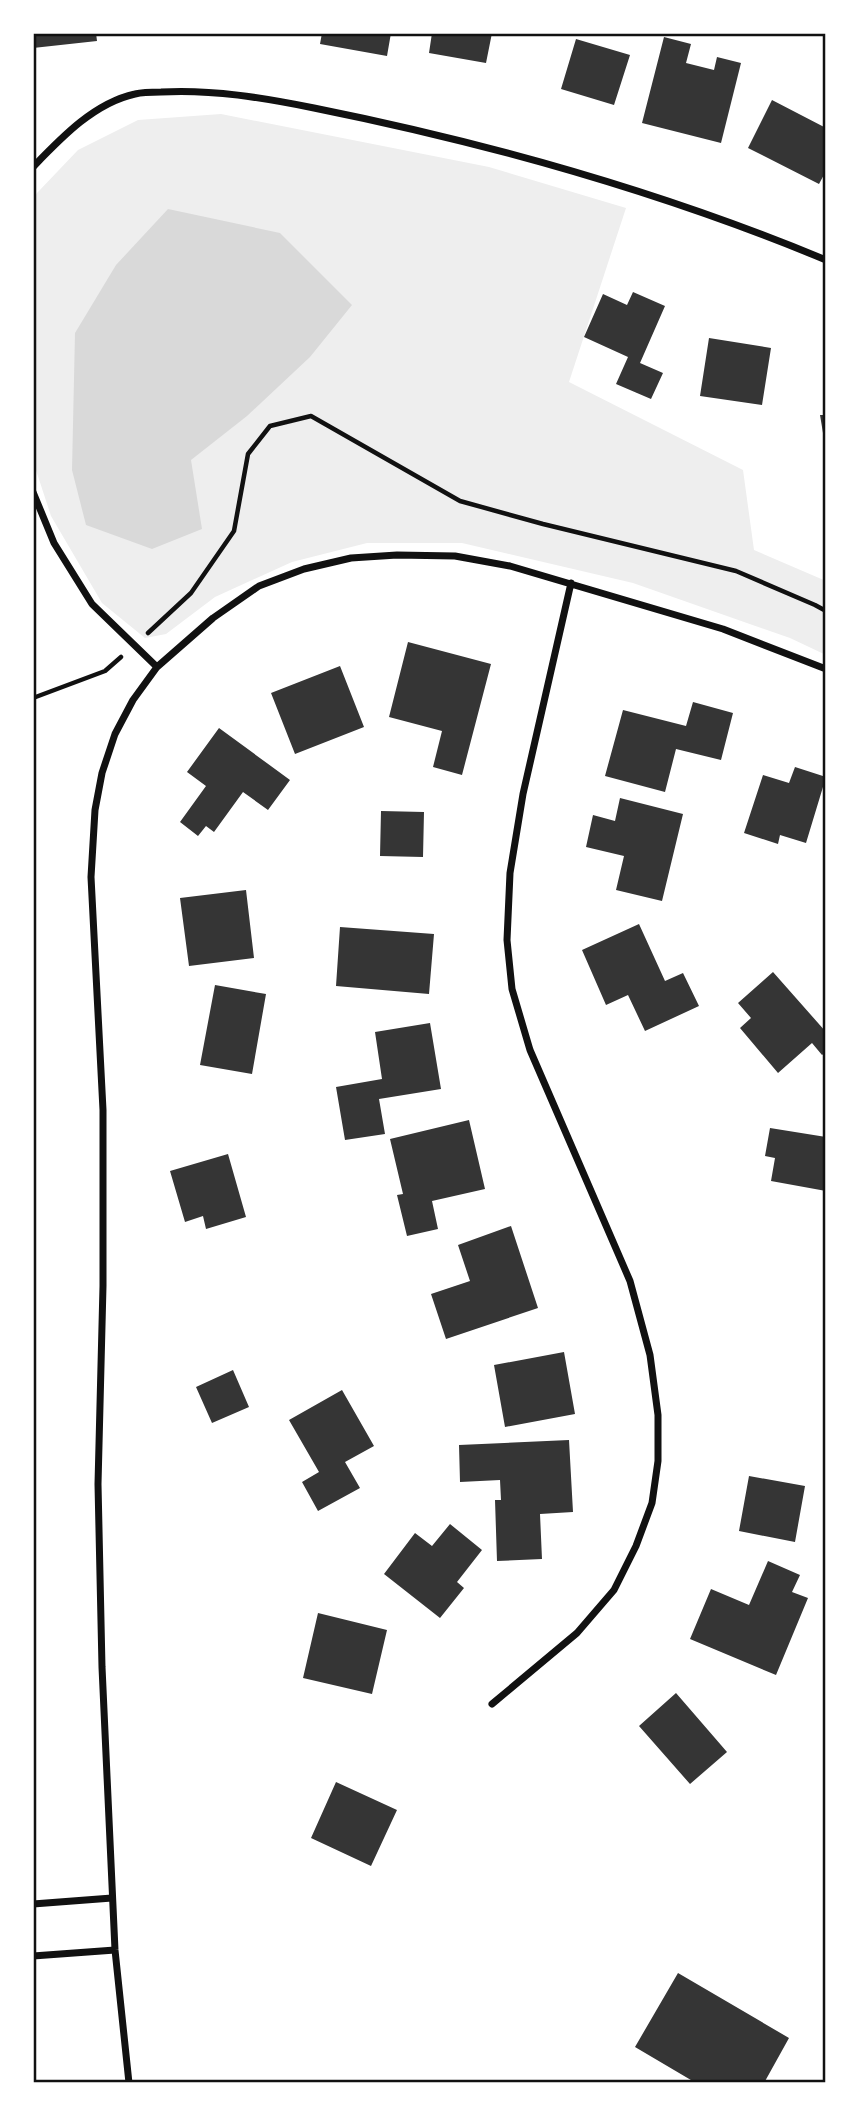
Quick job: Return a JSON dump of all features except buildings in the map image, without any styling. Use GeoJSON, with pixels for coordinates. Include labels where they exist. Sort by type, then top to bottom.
{"type":"FeatureCollection","features":[{"type":"Feature","properties":{"kind":"street"},"geometry":{"type":"LineString","coordinates":[[33,167],[64,136],[99,109],[135,94],[176,91],[229,94],[351,116],[443,137],[591,178],[761,233],[826,260]]}},
{"type":"Feature","properties":{"kind":"street"},"geometry":{"type":"LineString","coordinates":[[33,492],[54,543],[92,604],[157,667]]}},
{"type":"Feature","properties":{"kind":"street"},"geometry":{"type":"LineString","coordinates":[[130,2083],[115,1950],[102,1667],[98,1484],[103,1286],[103,1111],[90,877],[95,810],[102,773],[115,734],[132,700],[157,667],[213,618],[259,586],[304,569],[351,558],[397,555],[455,556],[510,566],[723,629],[826,669]]}},
{"type":"Feature","properties":{"kind":"street"},"geometry":{"type":"LineString","coordinates":[[492,1704],[577,1633],[614,1590],[636,1546],[652,1503],[658,1461],[658,1415],[650,1356],[630,1281],[530,1051],[512,989],[507,940],[510,873],[523,794],[571,583]]}},
{"type":"Feature","properties":{"kind":"street"},"geometry":{"type":"LineString","coordinates":[[33,1904],[112,1898]]}},
{"type":"Feature","properties":{"kind":"street"},"geometry":{"type":"LineString","coordinates":[[33,1956],[115,1950]]}},
{"type":"Feature","properties":{"kind":"shaded area"},"geometry":{"type":"Polygon","coordinates":[[[221,114],[489,167],[626,208],[569,382],[743,470],[754,550],[826,581],[826,655],[790,638],[633,583],[462,543],[367,543],[292,562],[215,597],[166,634],[145,638],[102,603],[51,516],[33,461],[33,200],[78,150],[138,120],[221,114]]]}},
{"type":"Feature","properties":{"kind":"shaded area"},"geometry":{"type":"Polygon","coordinates":[[[168,209],[280,233],[352,305],[310,357],[247,416],[191,460],[202,529],[152,549],[86,525],[72,470],[75,333],[116,265],[168,209]]]}}]}
